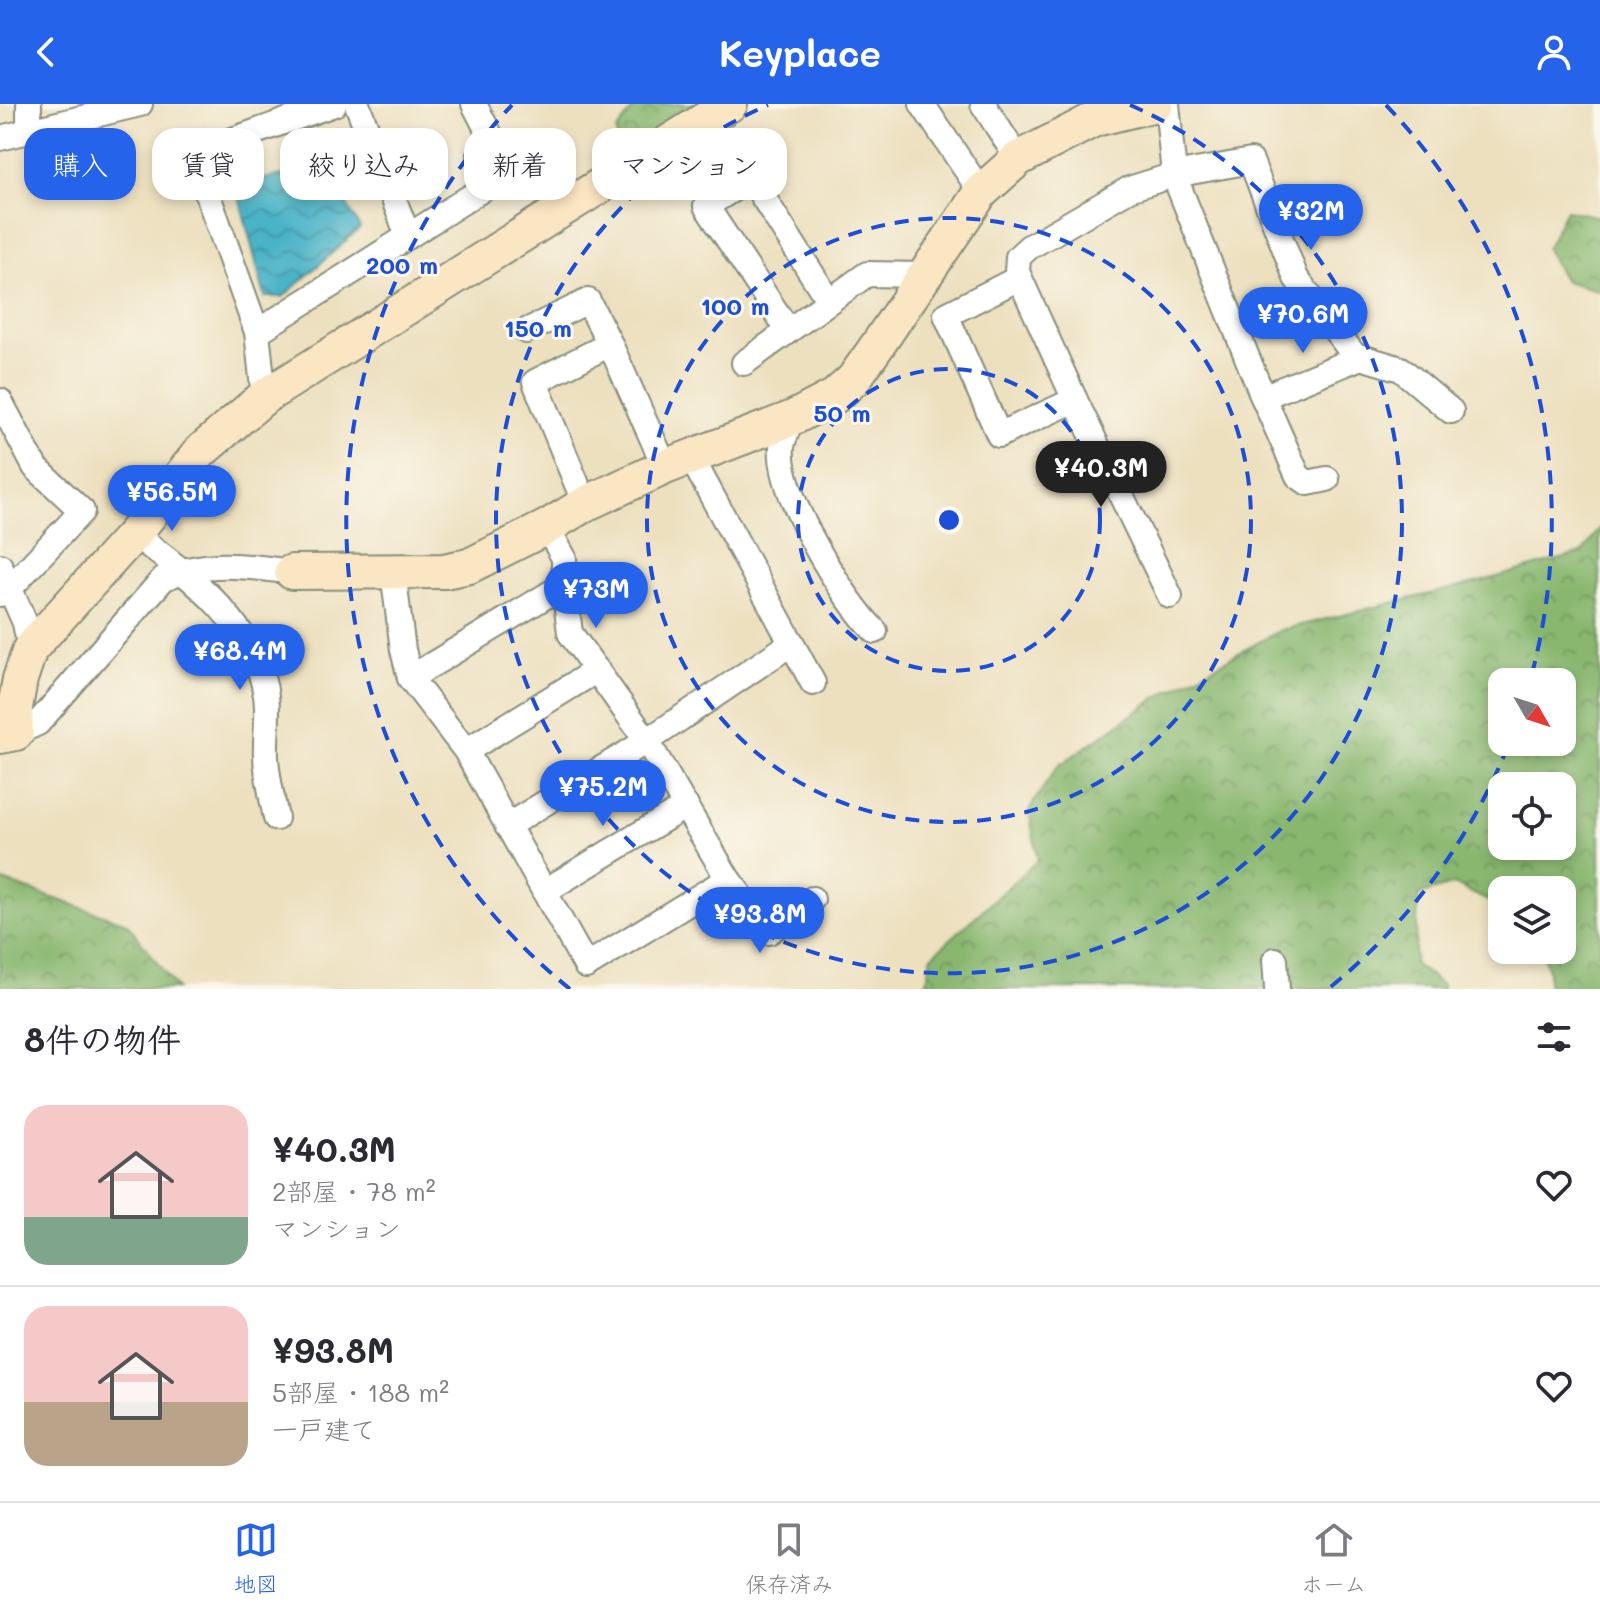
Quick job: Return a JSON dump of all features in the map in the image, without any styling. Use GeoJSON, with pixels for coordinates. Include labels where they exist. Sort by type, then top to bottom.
{"type":"FeatureCollection","features":[{"type":"Feature","properties":{"kind":"street"},"geometry":{"type":"LineString","coordinates":[[29,104],[29,128]]}},
{"type":"Feature","properties":{"kind":"street"},"geometry":{"type":"LineString","coordinates":[[264,397],[257,332],[193,154],[334,104]]}},
{"type":"Feature","properties":{"kind":"street"},"geometry":{"type":"LineString","coordinates":[[357,104],[408,236]]}},
{"type":"Feature","properties":{"kind":"street"},"geometry":{"type":"LineString","coordinates":[[257,332],[497,180],[480,153],[491,137],[474,104]]}},
{"type":"Feature","properties":{"kind":"street"},"geometry":{"type":"LineString","coordinates":[[8,734],[30,649],[134,534],[201,451],[264,397],[730,104]]}},
{"type":"Feature","properties":{"kind":"street"},"geometry":{"type":"LineString","coordinates":[[922,104],[981,192]]}},
{"type":"Feature","properties":{"kind":"street"},"geometry":{"type":"LineString","coordinates":[[983,104],[1018,159]]}},
{"type":"Feature","properties":{"kind":"street"},"geometry":{"type":"LineString","coordinates":[[8,734],[38,723],[163,579],[181,570],[239,565],[292,572],[393,572],[444,571],[469,566],[585,504],[678,462],[793,418],[835,396],[853,380],[981,192],[1018,159],[1095,119],[1156,104]]}},
{"type":"Feature","properties":{"kind":"street"},"geometry":{"type":"LineString","coordinates":[[1167,104],[1174,175],[1263,397],[1298,476],[1308,483],[1327,479]]}},
{"type":"Feature","properties":{"kind":"street"},"geometry":{"type":"LineString","coordinates":[[37,128],[133,105]]}},
{"type":"Feature","properties":{"kind":"street"},"geometry":{"type":"LineString","coordinates":[[0,138],[24,131]]}},
{"type":"Feature","properties":{"kind":"street"},"geometry":{"type":"LineString","coordinates":[[1170,596],[1019,278],[1018,257],[1029,247],[1129,189],[1174,175],[1251,161],[1296,278],[1354,355],[1401,369],[1451,411]]}},
{"type":"Feature","properties":{"kind":"street"},"geometry":{"type":"LineString","coordinates":[[788,330],[706,206],[751,178],[829,301]]}},
{"type":"Feature","properties":{"kind":"street"},"geometry":{"type":"LineString","coordinates":[[744,363],[867,274],[924,275]]}},
{"type":"Feature","properties":{"kind":"street"},"geometry":{"type":"LineString","coordinates":[[1019,278],[946,315],[999,435],[1075,400]]}},
{"type":"Feature","properties":{"kind":"street"},"geometry":{"type":"LineString","coordinates":[[526,331],[588,301],[678,462],[792,643],[813,683]]}},
{"type":"Feature","properties":{"kind":"street"},"geometry":{"type":"LineString","coordinates":[[585,504],[535,382],[610,344]]}},
{"type":"Feature","properties":{"kind":"street"},"geometry":{"type":"LineString","coordinates":[[1263,397],[1361,357]]}},
{"type":"Feature","properties":{"kind":"street"},"geometry":{"type":"LineString","coordinates":[[0,401],[35,467],[82,511],[4,582],[25,623],[30,649]]}},
{"type":"Feature","properties":{"kind":"street"},"geometry":{"type":"LineString","coordinates":[[793,418],[782,446],[785,476],[835,581],[860,617],[875,631]]}},
{"type":"Feature","properties":{"kind":"street"},"geometry":{"type":"LineString","coordinates":[[547,527],[564,558],[570,633],[647,741],[728,879],[769,932],[812,899]]}},
{"type":"Feature","properties":{"kind":"street"},"geometry":{"type":"LineString","coordinates":[[134,534],[181,570],[218,606],[250,644],[266,695],[266,760],[276,818]]}},
{"type":"Feature","properties":{"kind":"street"},"geometry":{"type":"LineString","coordinates":[[393,572],[403,650],[410,678],[466,751],[586,966],[728,879]]}},
{"type":"Feature","properties":{"kind":"street"},"geometry":{"type":"LineString","coordinates":[[410,678],[564,585]]}},
{"type":"Feature","properties":{"kind":"street"},"geometry":{"type":"LineString","coordinates":[[507,826],[647,741],[792,643]]}},
{"type":"Feature","properties":{"kind":"street"},"geometry":{"type":"LineString","coordinates":[[466,751],[597,670]]}},
{"type":"Feature","properties":{"kind":"street"},"geometry":{"type":"LineString","coordinates":[[545,891],[686,806]]}},
{"type":"Feature","properties":{"kind":"street"},"geometry":{"type":"LineString","coordinates":[[1275,960],[1277,989]]}},
{"type":"Feature","properties":{"kind":"green space"},"geometry":{"type":"Polygon","coordinates":[[[637,104],[710,104],[670,128],[618,128],[637,104]]]}},
{"type":"Feature","properties":{"kind":"green space"},"geometry":{"type":"Polygon","coordinates":[[[1566,210],[1600,217],[1600,291],[1565,281],[1546,249],[1566,210]]]}},
{"type":"Feature","properties":{"kind":"green space"},"geometry":{"type":"Polygon","coordinates":[[[1600,528],[1600,989],[1548,989],[1546,964],[1576,964],[1576,876],[1488,876],[1488,901],[1454,884],[1419,895],[1414,964],[1442,985],[1442,989],[926,989],[931,957],[1038,860],[1029,810],[1057,767],[1156,698],[1281,630],[1479,582],[1582,553],[1600,528]]]}},
{"type":"Feature","properties":{"kind":"green space"},"geometry":{"type":"Polygon","coordinates":[[[0,880],[127,923],[177,989],[0,989],[0,880]]]}},
{"type":"Feature","properties":{"kind":"water"},"geometry":{"type":"Polygon","coordinates":[[[280,176],[280,200],[344,200],[360,228],[283,297],[265,297],[240,200],[264,200],[264,179],[280,176]]]}}]}
